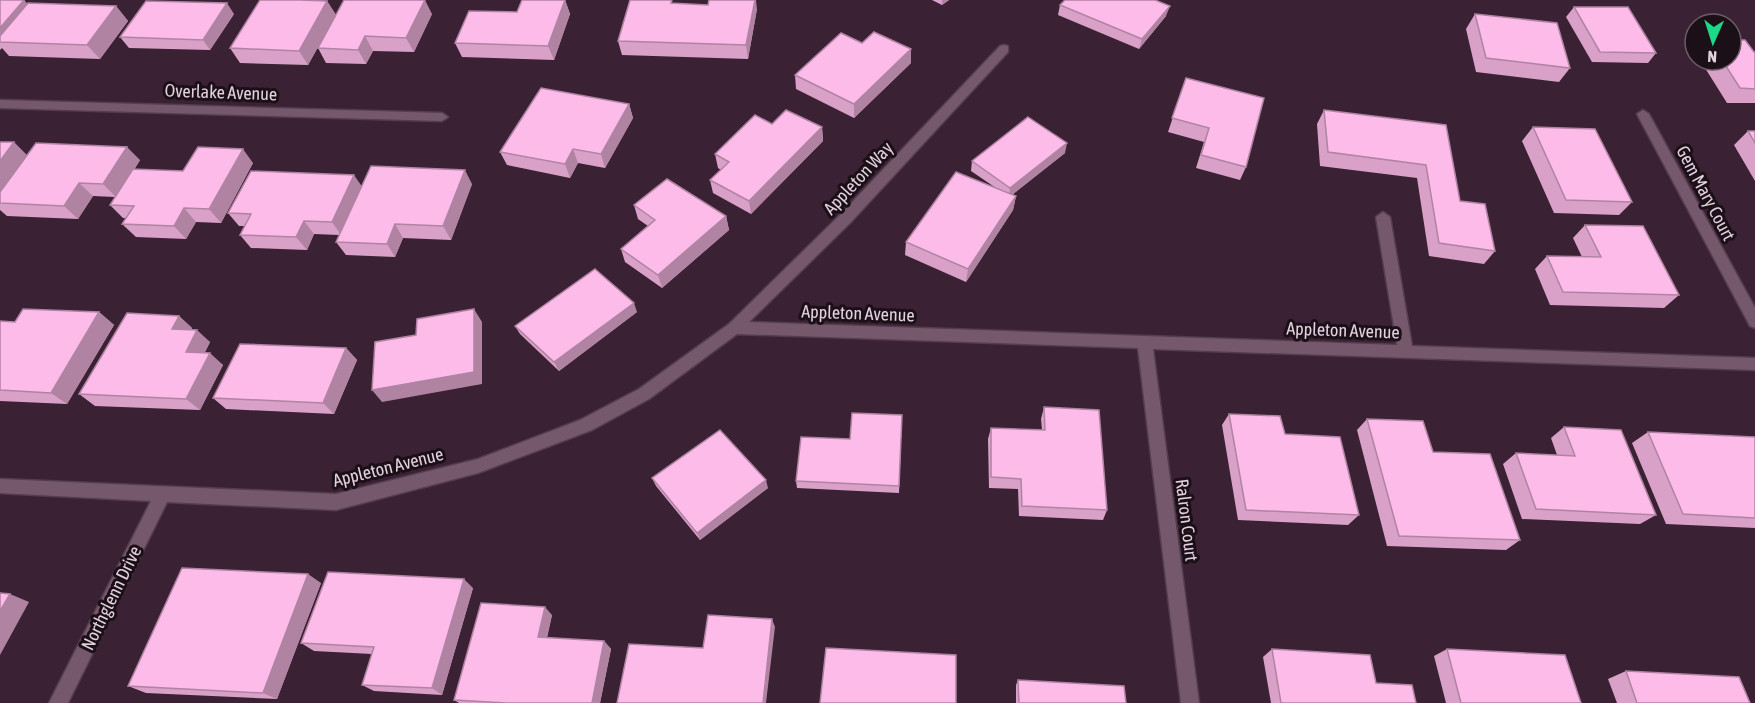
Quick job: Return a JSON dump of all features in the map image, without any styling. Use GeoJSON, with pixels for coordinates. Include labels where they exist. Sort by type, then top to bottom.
{"type":"FeatureCollection","features":[{"type":"Feature","properties":{"kind":"street","name":"Appleton Way"},"geometry":{"type":"LineString","coordinates":[[734,328],[845,219],[1004,48]]}},
{"type":"Feature","properties":{"kind":"street","name":"Overlake Avenue"},"geometry":{"type":"LineString","coordinates":[[0,104],[442,117]]}},
{"type":"Feature","properties":{"kind":"street","name":"Gem Mary Court"},"geometry":{"type":"LineString","coordinates":[[1643,114],[1755,322]]}},
{"type":"Feature","properties":{"kind":"street"},"geometry":{"type":"LineString","coordinates":[[1383,217],[1405,351]]}},
{"type":"Feature","properties":{"kind":"street","name":"Appleton Avenue"},"geometry":{"type":"LineString","coordinates":[[0,486],[336,502],[478,466],[586,425],[644,394],[734,328],[1755,363]]}},
{"type":"Feature","properties":{"kind":"street","name":"Ralron Court"},"geometry":{"type":"LineString","coordinates":[[1145,342],[1190,703]]}},
{"type":"Feature","properties":{"kind":"street","name":"Northglenn Drive"},"geometry":{"type":"LineString","coordinates":[[58,703],[163,493]]}},
{"type":"Feature","properties":{"kind":"building"},"geometry":{"type":"Polygon","coordinates":[[[0,0],[24,0],[0,28],[0,0]]]}},
{"type":"Feature","properties":{"kind":"building"},"geometry":{"type":"Polygon","coordinates":[[[260,0],[327,1],[299,51],[230,48],[260,0]]]}},
{"type":"Feature","properties":{"kind":"building"},"geometry":{"type":"Polygon","coordinates":[[[344,0],[425,0],[406,38],[365,36],[358,50],[318,48],[344,0]]]}},
{"type":"Feature","properties":{"kind":"building"},"geometry":{"type":"Polygon","coordinates":[[[522,0],[565,0],[548,46],[455,43],[469,11],[517,12],[522,0]]]}},
{"type":"Feature","properties":{"kind":"building"},"geometry":{"type":"Polygon","coordinates":[[[630,0],[672,0],[671,3],[708,5],[709,0],[755,0],[746,45],[618,41],[630,0]]]}},
{"type":"Feature","properties":{"kind":"building"},"geometry":{"type":"Polygon","coordinates":[[[1065,0],[1155,0],[1170,6],[1142,39],[1060,5],[1065,0]]]}},
{"type":"Feature","properties":{"kind":"building"},"geometry":{"type":"Polygon","coordinates":[[[146,1],[227,3],[203,40],[120,37],[146,1]]]}},
{"type":"Feature","properties":{"kind":"building"},"geometry":{"type":"Polygon","coordinates":[[[28,3],[116,6],[87,45],[0,42],[0,36],[28,3]]]}},
{"type":"Feature","properties":{"kind":"building"},"geometry":{"type":"Polygon","coordinates":[[[1574,7],[1628,7],[1656,53],[1600,52],[1574,7]]]}},
{"type":"Feature","properties":{"kind":"building"},"geometry":{"type":"Polygon","coordinates":[[[1475,14],[1557,23],[1570,68],[1486,58],[1475,14]]]}},
{"type":"Feature","properties":{"kind":"building"},"geometry":{"type":"Polygon","coordinates":[[[874,32],[911,49],[854,104],[795,75],[841,33],[862,43],[874,32]]]}},
{"type":"Feature","properties":{"kind":"building"},"geometry":{"type":"Polygon","coordinates":[[[1743,40],[1745,40],[1755,52],[1755,89],[1740,88],[1730,72],[1743,72],[1743,40]]]}},
{"type":"Feature","properties":{"kind":"building"},"geometry":{"type":"Polygon","coordinates":[[[1186,78],[1264,98],[1246,167],[1201,155],[1209,128],[1172,118],[1186,78]]]}},
{"type":"Feature","properties":{"kind":"building"},"geometry":{"type":"Polygon","coordinates":[[[541,88],[629,104],[601,154],[573,149],[565,164],[500,152],[541,88]]]}},
{"type":"Feature","properties":{"kind":"building"},"geometry":{"type":"Polygon","coordinates":[[[786,110],[822,127],[749,201],[710,180],[729,162],[715,154],[755,115],[772,124],[786,110]]]}},
{"type":"Feature","properties":{"kind":"building"},"geometry":{"type":"Polygon","coordinates":[[[1324,110],[1446,125],[1460,201],[1485,204],[1495,251],[1439,243],[1426,165],[1328,152],[1324,110]]]}},
{"type":"Feature","properties":{"kind":"building"},"geometry":{"type":"Polygon","coordinates":[[[1028,117],[1067,143],[1010,188],[972,161],[1028,117]]]}},
{"type":"Feature","properties":{"kind":"building"},"geometry":{"type":"Polygon","coordinates":[[[1533,127],[1595,129],[1632,202],[1566,200],[1533,127]]]}},
{"type":"Feature","properties":{"kind":"building"},"geometry":{"type":"Polygon","coordinates":[[[1748,131],[1755,131],[1755,143],[1748,131]]]}},
{"type":"Feature","properties":{"kind":"building"},"geometry":{"type":"Polygon","coordinates":[[[0,142],[14,142],[0,161],[0,142]]]}},
{"type":"Feature","properties":{"kind":"building"},"geometry":{"type":"Polygon","coordinates":[[[36,143],[127,147],[103,184],[79,183],[64,206],[0,203],[0,192],[36,143]]]}},
{"type":"Feature","properties":{"kind":"building"},"geometry":{"type":"Polygon","coordinates":[[[198,147],[243,149],[209,209],[184,208],[174,226],[122,224],[134,206],[110,205],[133,169],[183,171],[198,147]]]}},
{"type":"Feature","properties":{"kind":"building"},"geometry":{"type":"Polygon","coordinates":[[[371,166],[465,170],[443,226],[395,224],[387,244],[336,242],[371,166]]]}},
{"type":"Feature","properties":{"kind":"building"},"geometry":{"type":"Polygon","coordinates":[[[251,171],[354,175],[332,222],[304,221],[296,237],[240,235],[251,214],[228,213],[251,171]]]}},
{"type":"Feature","properties":{"kind":"building"},"geometry":{"type":"Polygon","coordinates":[[[956,172],[1016,196],[968,269],[906,242],[956,172]]]}},
{"type":"Feature","properties":{"kind":"building"},"geometry":{"type":"Polygon","coordinates":[[[667,179],[726,216],[658,275],[621,249],[655,220],[634,205],[667,179]]]}},
{"type":"Feature","properties":{"kind":"building"},"geometry":{"type":"Polygon","coordinates":[[[1585,225],[1643,226],[1679,295],[1563,292],[1547,256],[1601,257],[1585,225]]]}},
{"type":"Feature","properties":{"kind":"building"},"geometry":{"type":"Polygon","coordinates":[[[595,269],[634,303],[554,362],[515,326],[595,269]]]}},
{"type":"Feature","properties":{"kind":"building"},"geometry":{"type":"Polygon","coordinates":[[[23,309],[99,312],[51,393],[0,390],[0,321],[15,322],[23,309]]]}},
{"type":"Feature","properties":{"kind":"building"},"geometry":{"type":"Polygon","coordinates":[[[474,309],[474,372],[372,390],[375,342],[416,335],[417,319],[474,309]]]}},
{"type":"Feature","properties":{"kind":"building"},"geometry":{"type":"Polygon","coordinates":[[[127,313],[179,316],[172,329],[197,330],[186,352],[210,353],[186,399],[79,394],[127,313]]]}},
{"type":"Feature","properties":{"kind":"building"},"geometry":{"type":"Polygon","coordinates":[[[240,344],[346,348],[323,403],[213,398],[240,344]]]}},
{"type":"Feature","properties":{"kind":"building"},"geometry":{"type":"Polygon","coordinates":[[[1044,407],[1099,410],[1107,510],[1022,506],[1021,479],[991,477],[991,428],[1045,430],[1044,407]]]}},
{"type":"Feature","properties":{"kind":"building"},"geometry":{"type":"Polygon","coordinates":[[[852,413],[902,415],[899,486],[796,481],[801,437],[850,439],[852,413]]]}},
{"type":"Feature","properties":{"kind":"building"},"geometry":{"type":"Polygon","coordinates":[[[1229,414],[1280,416],[1285,434],[1340,437],[1359,515],[1246,510],[1229,414]]]}},
{"type":"Feature","properties":{"kind":"building"},"geometry":{"type":"Polygon","coordinates":[[[1367,419],[1423,421],[1433,452],[1490,454],[1520,540],[1399,536],[1367,419]]]}},
{"type":"Feature","properties":{"kind":"building"},"geometry":{"type":"Polygon","coordinates":[[[1564,427],[1621,430],[1656,515],[1536,509],[1516,453],[1575,456],[1564,427]]]}},
{"type":"Feature","properties":{"kind":"building"},"geometry":{"type":"Polygon","coordinates":[[[720,430],[766,480],[697,533],[652,478],[720,430]]]}},
{"type":"Feature","properties":{"kind":"building"},"geometry":{"type":"Polygon","coordinates":[[[1648,432],[1755,437],[1755,518],[1683,514],[1648,432]]]}},
{"type":"Feature","properties":{"kind":"building"},"geometry":{"type":"Polygon","coordinates":[[[182,568],[308,574],[263,693],[128,686],[182,568]]]}},
{"type":"Feature","properties":{"kind":"building"},"geometry":{"type":"Polygon","coordinates":[[[328,572],[464,579],[432,688],[362,685],[374,647],[301,643],[328,572]]]}},
{"type":"Feature","properties":{"kind":"building"},"geometry":{"type":"Polygon","coordinates":[[[0,593],[10,594],[0,611],[0,593]]]}},
{"type":"Feature","properties":{"kind":"building"},"geometry":{"type":"Polygon","coordinates":[[[481,603],[545,607],[538,637],[604,641],[592,703],[507,703],[454,700],[481,603]]]}},
{"type":"Feature","properties":{"kind":"building"},"geometry":{"type":"Polygon","coordinates":[[[708,615],[772,619],[763,703],[617,703],[629,644],[703,648],[708,615]]]}},
{"type":"Feature","properties":{"kind":"building"},"geometry":{"type":"Polygon","coordinates":[[[826,648],[956,655],[956,703],[820,703],[826,648]]]}},
{"type":"Feature","properties":{"kind":"building"},"geometry":{"type":"Polygon","coordinates":[[[1272,649],[1370,655],[1376,683],[1412,685],[1416,703],[1281,703],[1272,649]]]}},
{"type":"Feature","properties":{"kind":"building"},"geometry":{"type":"Polygon","coordinates":[[[1447,649],[1565,655],[1581,703],[1461,703],[1447,649]]]}},
{"type":"Feature","properties":{"kind":"building"},"geometry":{"type":"Polygon","coordinates":[[[1626,671],[1739,677],[1750,703],[1637,703],[1626,671]]]}},
{"type":"Feature","properties":{"kind":"building"},"geometry":{"type":"Polygon","coordinates":[[[1018,680],[1124,686],[1126,703],[1019,703],[1018,680]]]}}]}
